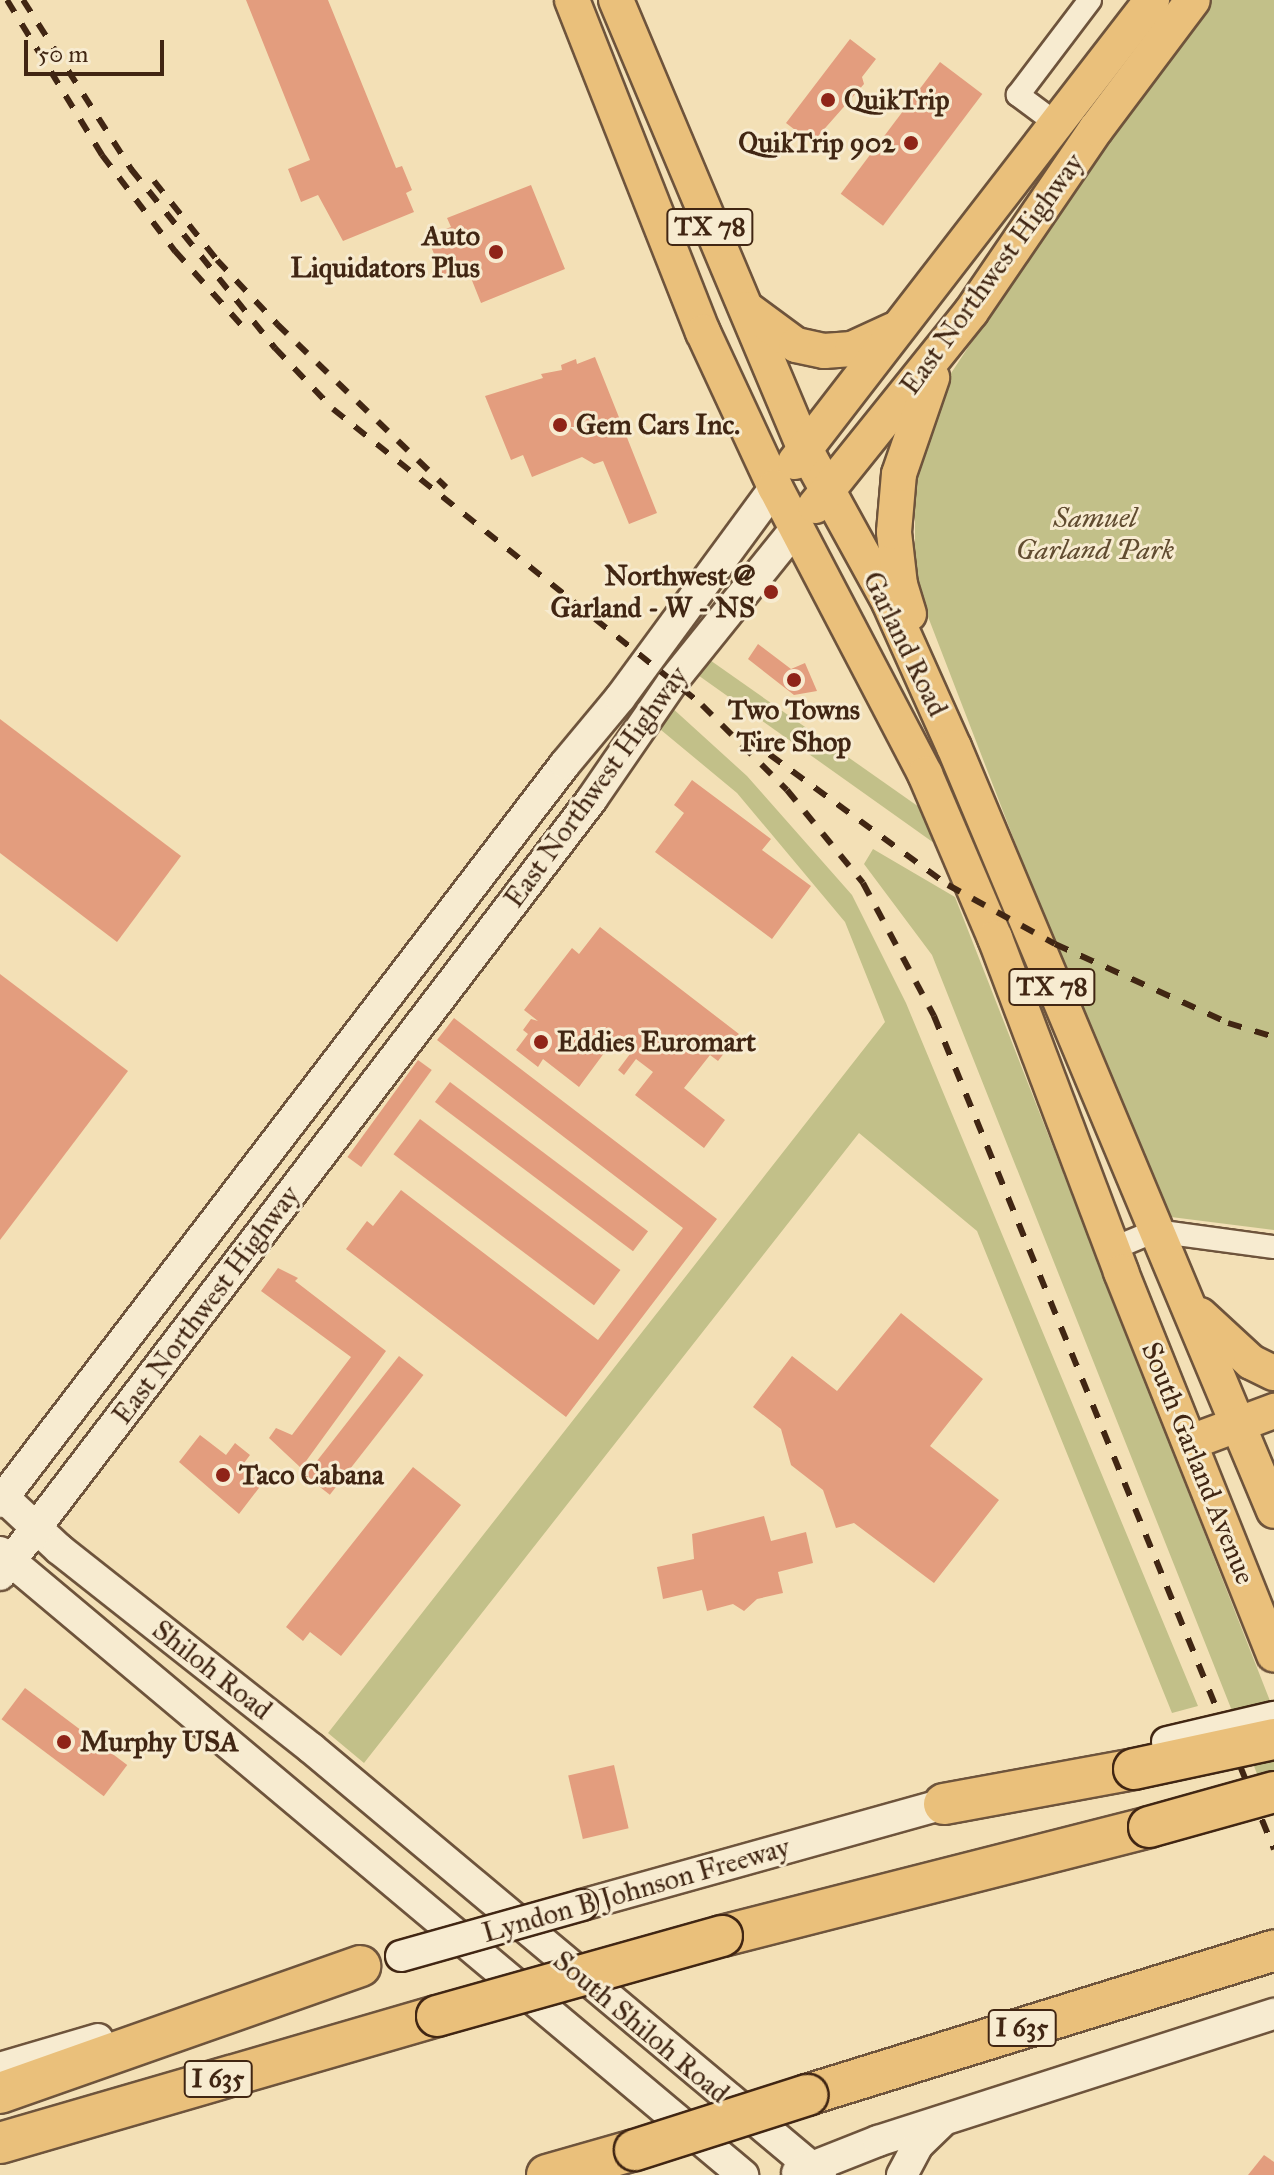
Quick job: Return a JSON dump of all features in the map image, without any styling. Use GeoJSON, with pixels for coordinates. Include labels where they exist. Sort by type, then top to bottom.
{"type":"FeatureCollection","features":[{"type":"Feature","properties":{"kind":"highway"},"geometry":{"type":"LineString","coordinates":[[944,1804],[1274,1739]]}},
{"type":"Feature","properties":{"kind":"highway","name":"I 635"},"geometry":{"type":"LineString","coordinates":[[0,2143],[722,1936],[1274,1792]]}},
{"type":"Feature","properties":{"kind":"highway","name":"I 635"},"geometry":{"type":"LineString","coordinates":[[547,2175],[579,2169],[1274,1950]]}},
{"type":"Feature","properties":{"kind":"highway"},"geometry":{"type":"LineString","coordinates":[[0,2093],[360,1966]]}},
{"type":"Feature","properties":{"kind":"main road","name":"Garland Road"},"geometry":{"type":"LineString","coordinates":[[572,0],[703,332],[775,487],[925,774],[995,938],[1116,1260]]}},
{"type":"Feature","properties":{"kind":"main road","name":"Garland Road"},"geometry":{"type":"LineString","coordinates":[[616,0],[805,449],[826,493],[889,602],[954,747],[1182,1293]]}},
{"type":"Feature","properties":{"kind":"main road","name":"East Northwest Highway"},"geometry":{"type":"LineString","coordinates":[[1,1498],[456,906],[620,698],[775,487],[1152,0]]}},
{"type":"Feature","properties":{"kind":"main road","name":"East Northwest Highway"},"geometry":{"type":"LineString","coordinates":[[3,1563],[36,1527],[490,932],[673,681],[971,312],[1096,129],[1193,0]]}},
{"type":"Feature","properties":{"kind":"main road"},"geometry":{"type":"LineString","coordinates":[[744,305],[783,338],[824,351],[852,349],[897,328]]}},
{"type":"Feature","properties":{"kind":"main road"},"geometry":{"type":"LineString","coordinates":[[954,747],[900,585],[894,532],[899,474],[911,431],[928,385],[971,312]]}},
{"type":"Feature","properties":{"kind":"main road"},"geometry":{"type":"LineString","coordinates":[[456,906],[490,932]]}},
{"type":"Feature","properties":{"kind":"main road"},"geometry":{"type":"LineString","coordinates":[[258,1167],[293,1191]]}},
{"type":"Feature","properties":{"kind":"main road","name":"South Garland Avenue"},"geometry":{"type":"LineString","coordinates":[[1116,1260],[1274,1654]]}},
{"type":"Feature","properties":{"kind":"main road"},"geometry":{"type":"LineString","coordinates":[[1182,1293],[1214,1333],[1274,1373]]}},
{"type":"Feature","properties":{"kind":"main road","name":"South Garland Avenue"},"geometry":{"type":"LineString","coordinates":[[1182,1293],[1274,1511]]}},
{"type":"Feature","properties":{"kind":"main road"},"geometry":{"type":"LineString","coordinates":[[1191,1442],[1274,1411]]}},
{"type":"Feature","properties":{"kind":"main road","name":"Shiloh Road"},"geometry":{"type":"LineString","coordinates":[[1,1498],[311,1748],[424,1847]]}},
{"type":"Feature","properties":{"kind":"main road","name":"Shiloh Road"},"geometry":{"type":"LineString","coordinates":[[3,1563],[398,1885]]}},
{"type":"Feature","properties":{"kind":"main road","name":"Lyndon B Johnson Freeway"},"geometry":{"type":"LineString","coordinates":[[0,2068],[1167,1742],[1274,1717]]}},
{"type":"Feature","properties":{"kind":"main road"},"geometry":{"type":"LineString","coordinates":[[398,1885],[424,1847]]}},
{"type":"Feature","properties":{"kind":"main road","name":"South Shiloh Road"},"geometry":{"type":"LineString","coordinates":[[424,1847],[808,2173]]}},
{"type":"Feature","properties":{"kind":"main road","name":"South Shiloh Road"},"geometry":{"type":"LineString","coordinates":[[398,1885],[743,2175]]}},
{"type":"Feature","properties":{"kind":"main road"},"geometry":{"type":"LineString","coordinates":[[808,2173],[943,2121],[1267,2017]]}},
{"type":"Feature","properties":{"kind":"main road"},"geometry":{"type":"LineString","coordinates":[[902,2175],[918,2145],[943,2121]]}},
{"type":"Feature","properties":{"kind":"street"},"geometry":{"type":"LineString","coordinates":[[1057,124],[1018,95],[1090,0]]}},
{"type":"Feature","properties":{"kind":"street"},"geometry":{"type":"LineString","coordinates":[[1116,1260],[1155,1231],[1274,1247]]}},
{"type":"Feature","properties":{"kind":"green space","name":"Samuel Garland Park"},"geometry":{"type":"Polygon","coordinates":[[[1210,0],[1274,0],[1274,1230],[1171,1217],[1045,920],[915,583],[915,486],[930,405],[1016,275],[1060,196],[1210,0]]]}},
{"type":"Feature","properties":{"kind":"green space"},"geometry":{"type":"Polygon","coordinates":[[[707,658],[919,807],[934,843],[695,673],[707,658]]]}},
{"type":"Feature","properties":{"kind":"green space"},"geometry":{"type":"Polygon","coordinates":[[[670,706],[747,776],[852,895],[906,1003],[1198,1706],[1172,1713],[977,1231],[859,1133],[364,1763],[328,1733],[885,1022],[845,922],[737,793],[655,725],[670,706]]]}},
{"type":"Feature","properties":{"kind":"green space"},"geometry":{"type":"Polygon","coordinates":[[[873,849],[955,897],[1274,1711],[1274,1803],[1269,1804],[932,955],[864,864],[873,849]]]}},
{"type":"Feature","properties":{"kind":"building"},"geometry":{"type":"Polygon","coordinates":[[[246,0],[328,0],[396,168],[402,166],[412,190],[406,193],[414,212],[343,241],[318,195],[301,202],[288,169],[310,160],[246,0]]]}},
{"type":"Feature","properties":{"kind":"building","name":"QuikTrip"},"geometry":{"type":"Polygon","coordinates":[[[850,39],[876,59],[862,77],[864,84],[812,143],[786,123],[850,39]]]}},
{"type":"Feature","properties":{"kind":"building","name":"QuikTrip 902"},"geometry":{"type":"Polygon","coordinates":[[[940,62],[982,94],[883,226],[841,194],[940,62]]]}},
{"type":"Feature","properties":{"kind":"building","name":"Auto Liquidators Plus"},"geometry":{"type":"Polygon","coordinates":[[[531,185],[565,269],[481,303],[467,268],[443,277],[427,236],[451,227],[447,218],[531,185]]]}},
{"type":"Feature","properties":{"kind":"building","name":"Gem Cars Inc."},"geometry":{"type":"Polygon","coordinates":[[[595,357],[657,513],[629,524],[603,461],[594,464],[582,457],[532,477],[523,455],[511,460],[485,396],[543,378],[541,374],[562,370],[561,365],[576,359],[577,364],[595,357]]]}},
{"type":"Feature","properties":{"kind":"building","name":"Two Towns Tire Shop"},"geometry":{"type":"Polygon","coordinates":[[[758,644],[791,669],[805,663],[817,691],[794,695],[748,659],[758,644]]]}},
{"type":"Feature","properties":{"kind":"building"},"geometry":{"type":"Polygon","coordinates":[[[0,719],[181,856],[117,942],[0,853],[0,719]]]}},
{"type":"Feature","properties":{"kind":"building"},"geometry":{"type":"Polygon","coordinates":[[[692,780],[771,839],[762,850],[811,886],[772,939],[655,852],[684,813],[674,805],[692,780]]]}},
{"type":"Feature","properties":{"kind":"building"},"geometry":{"type":"Polygon","coordinates":[[[600,927],[739,1034],[718,1061],[710,1055],[684,1088],[725,1120],[704,1148],[635,1095],[653,1072],[636,1059],[624,1075],[618,1070],[630,1054],[613,1041],[579,1087],[543,1059],[538,1067],[516,1050],[528,1034],[523,1030],[531,1019],[538,1021],[524,1010],[572,948],[579,954],[600,927]]]}},
{"type":"Feature","properties":{"kind":"building"},"geometry":{"type":"Polygon","coordinates":[[[0,974],[128,1071],[0,1240],[0,974]]]}},
{"type":"Feature","properties":{"kind":"building"},"geometry":{"type":"Polygon","coordinates":[[[454,1018],[717,1219],[566,1417],[346,1249],[367,1221],[373,1226],[401,1190],[598,1340],[683,1228],[437,1040],[454,1018]]]}},
{"type":"Feature","properties":{"kind":"building"},"geometry":{"type":"Polygon","coordinates":[[[418,1060],[432,1070],[361,1167],[347,1157],[418,1060]]]}},
{"type":"Feature","properties":{"kind":"building"},"geometry":{"type":"Polygon","coordinates":[[[450,1082],[648,1231],[633,1251],[435,1102],[450,1082]]]}},
{"type":"Feature","properties":{"kind":"building"},"geometry":{"type":"Polygon","coordinates":[[[420,1119],[620,1270],[594,1305],[394,1154],[420,1119]]]}},
{"type":"Feature","properties":{"kind":"building"},"geometry":{"type":"Polygon","coordinates":[[[278,1268],[298,1278],[295,1281],[386,1351],[301,1468],[269,1438],[276,1428],[292,1435],[351,1357],[261,1291],[278,1268]]]}},
{"type":"Feature","properties":{"kind":"building"},"geometry":{"type":"Polygon","coordinates":[[[901,1313],[983,1379],[930,1446],[999,1500],[934,1583],[854,1523],[836,1528],[823,1490],[791,1465],[781,1429],[753,1407],[792,1356],[837,1391],[901,1313]]]}},
{"type":"Feature","properties":{"kind":"building"},"geometry":{"type":"Polygon","coordinates":[[[399,1356],[423,1375],[330,1495],[305,1476],[399,1356]]]}},
{"type":"Feature","properties":{"kind":"building","name":"Taco Cabana"},"geometry":{"type":"Polygon","coordinates":[[[200,1435],[226,1455],[235,1443],[250,1455],[241,1467],[262,1484],[239,1514],[179,1462],[200,1435]]]}},
{"type":"Feature","properties":{"kind":"building"},"geometry":{"type":"Polygon","coordinates":[[[413,1467],[461,1505],[341,1656],[310,1632],[303,1641],[286,1627],[413,1467]]]}},
{"type":"Feature","properties":{"kind":"building"},"geometry":{"type":"Polygon","coordinates":[[[764,1516],[771,1541],[806,1532],[813,1563],[778,1572],[783,1593],[757,1599],[744,1611],[733,1604],[707,1611],[702,1590],[663,1599],[657,1567],[694,1559],[692,1534],[764,1516]]]}},
{"type":"Feature","properties":{"kind":"building","name":"Murphy USA"},"geometry":{"type":"Polygon","coordinates":[[[25,1688],[127,1765],[104,1796],[2,1719],[25,1688]]]}},
{"type":"Feature","properties":{"kind":"building"},"geometry":{"type":"Polygon","coordinates":[[[614,1765],[629,1828],[583,1839],[568,1776],[614,1765]]]}},
{"type":"Feature","properties":{"kind":"building"},"geometry":{"type":"Polygon","coordinates":[[[1264,2155],[1274,2162],[1274,2175],[1248,2175],[1264,2155]]]}},
{"type":"Feature","properties":{"kind":"railway"},"geometry":{"type":"LineString","coordinates":[[7,0],[102,155],[175,251],[245,329]]}},
{"type":"Feature","properties":{"kind":"railway"},"geometry":{"type":"LineString","coordinates":[[23,0],[131,169],[275,348],[333,409],[702,705],[787,790],[863,883],[934,1016],[1274,1849]]}},
{"type":"Feature","properties":{"kind":"railway"},"geometry":{"type":"LineString","coordinates":[[154,181],[217,260],[277,324],[446,487]]}},
{"type":"Feature","properties":{"kind":"railway"},"geometry":{"type":"LineString","coordinates":[[747,738],[948,885],[1055,944],[1228,1023],[1274,1037]]}},
{"type":"Feature","properties":{"kind":"place","name":"QuikTrip"},"geometry":{"type":"Point","coordinates":[828,100]}},
{"type":"Feature","properties":{"kind":"place","name":"QuikTrip 902"},"geometry":{"type":"Point","coordinates":[911,143]}},
{"type":"Feature","properties":{"kind":"place","name":"Auto Liquidators Plus"},"geometry":{"type":"Point","coordinates":[496,252]}},
{"type":"Feature","properties":{"kind":"place","name":"Gem Cars Inc."},"geometry":{"type":"Point","coordinates":[560,425]}},
{"type":"Feature","properties":{"kind":"place","name":"Northwest @ Garland - W - NS"},"geometry":{"type":"Point","coordinates":[771,592]}},
{"type":"Feature","properties":{"kind":"place","name":"Two Towns Tire Shop"},"geometry":{"type":"Point","coordinates":[794,680]}},
{"type":"Feature","properties":{"kind":"place","name":"Eddies Euromart"},"geometry":{"type":"Point","coordinates":[541,1042]}},
{"type":"Feature","properties":{"kind":"place","name":"Taco Cabana"},"geometry":{"type":"Point","coordinates":[223,1475]}},
{"type":"Feature","properties":{"kind":"place","name":"Murphy USA"},"geometry":{"type":"Point","coordinates":[64,1742]}}]}
